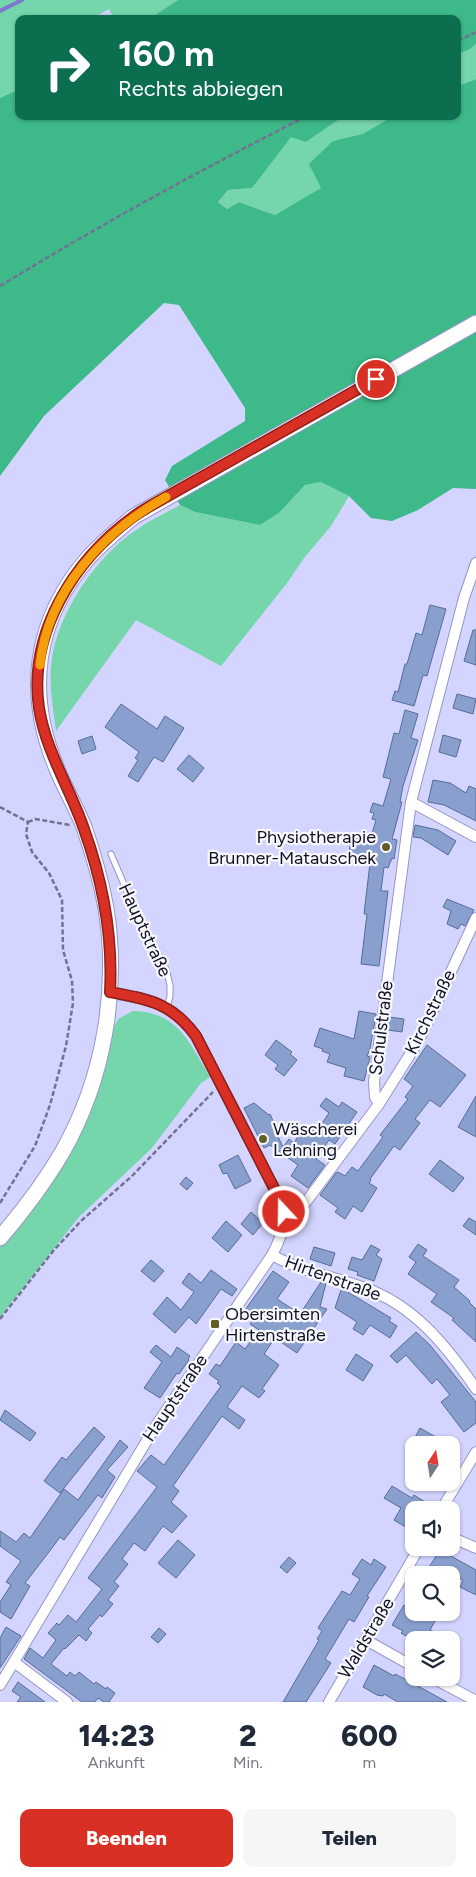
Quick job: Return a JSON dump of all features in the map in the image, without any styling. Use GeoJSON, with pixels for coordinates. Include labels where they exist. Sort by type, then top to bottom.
{"type":"FeatureCollection","features":[{"type":"Feature","properties":{"kind":"main road"},"geometry":{"type":"LineString","coordinates":[[0,1238],[21,1213],[54,1167],[75,1126],[98,1062],[107,1020],[110,992],[110,949],[106,907],[84,828],[57,768],[46,737],[38,694],[41,654],[51,617],[60,599],[88,559],[106,540],[133,517],[476,323]]}},
{"type":"Feature","properties":{"kind":"street","name":"Schulstraße"},"geometry":{"type":"LineString","coordinates":[[378,1104],[375,1097],[374,1082],[411,802],[464,598],[476,563]]}},
{"type":"Feature","properties":{"kind":"street"},"geometry":{"type":"LineString","coordinates":[[411,802],[476,837]]}},
{"type":"Feature","properties":{"kind":"street","name":"Kirchstraße"},"geometry":{"type":"LineString","coordinates":[[378,1104],[422,1034],[472,934],[476,918]]}},
{"type":"Feature","properties":{"kind":"street","name":"Hauptstraße"},"geometry":{"type":"LineString","coordinates":[[0,1685],[145,1442],[272,1255],[280,1238],[284,1220],[281,1204],[275,1190],[192,1030],[167,1008],[143,998],[110,992]]}},
{"type":"Feature","properties":{"kind":"street"},"geometry":{"type":"LineString","coordinates":[[284,1220],[296,1214],[303,1206],[378,1104]]}},
{"type":"Feature","properties":{"kind":"street","name":"Hirtenstraße"},"geometry":{"type":"LineString","coordinates":[[272,1255],[298,1267],[387,1297],[403,1307],[434,1334],[476,1389]]}},
{"type":"Feature","properties":{"kind":"street"},"geometry":{"type":"LineString","coordinates":[[447,1501],[476,1452]]}},
{"type":"Feature","properties":{"kind":"street"},"geometry":{"type":"LineString","coordinates":[[460,1541],[476,1548]]}},
{"type":"Feature","properties":{"kind":"street","name":"Waldstraße"},"geometry":{"type":"LineString","coordinates":[[328,1702],[414,1556]]}},
{"type":"Feature","properties":{"kind":"street"},"geometry":{"type":"LineString","coordinates":[[366,1640],[405,1662]]}},
{"type":"Feature","properties":{"kind":"street"},"geometry":{"type":"LineString","coordinates":[[14,1662],[67,1702]]}},
{"type":"Feature","properties":{"kind":"street"},"geometry":{"type":"LineString","coordinates":[[448,1686],[476,1701]]}},
{"type":"Feature","properties":{"kind":"lane","name":"Hauptstraße"},"geometry":{"type":"LineString","coordinates":[[111,854],[135,910],[166,969],[170,985],[167,1008]]}},
{"type":"Feature","properties":{"kind":"path"},"geometry":{"type":"LineString","coordinates":[[461,40],[476,32]]}},
{"type":"Feature","properties":{"kind":"path"},"geometry":{"type":"LineString","coordinates":[[0,286],[210,165],[299,120]]}},
{"type":"Feature","properties":{"kind":"path"},"geometry":{"type":"LineString","coordinates":[[0,807],[28,822],[30,820],[41,820],[84,828]]}},
{"type":"Feature","properties":{"kind":"path"},"geometry":{"type":"LineString","coordinates":[[0,1203],[35,1146],[50,1105],[66,1046],[73,1003],[72,981],[61,937],[62,900],[49,873],[32,852],[26,834],[28,822]]}},
{"type":"Feature","properties":{"kind":"path"},"geometry":{"type":"LineString","coordinates":[[0,1319],[54,1250],[81,1221],[132,1176],[220,1084]]}},
{"type":"Feature","properties":{"kind":"green space"},"geometry":{"type":"Polygon","coordinates":[[[0,0],[178,0],[155,15],[112,15],[109,9],[98,15],[15,15],[15,91],[0,98],[0,0]]]}},
{"type":"Feature","properties":{"kind":"green space"},"geometry":{"type":"Polygon","coordinates":[[[178,0],[476,0],[476,44],[461,53],[461,15],[155,15],[178,0]]]}},
{"type":"Feature","properties":{"kind":"green space"},"geometry":{"type":"Polygon","coordinates":[[[476,44],[476,79],[461,85],[461,53],[476,44]]]}},
{"type":"Feature","properties":{"kind":"green space"},"geometry":{"type":"Polygon","coordinates":[[[476,79],[476,489],[453,488],[418,510],[392,521],[371,518],[349,496],[321,482],[305,485],[279,513],[260,525],[195,512],[180,505],[165,480],[172,466],[245,421],[245,408],[179,305],[164,303],[44,416],[0,476],[0,98],[15,91],[15,120],[338,120],[306,142],[291,137],[252,188],[228,190],[218,202],[227,209],[239,202],[275,215],[321,188],[309,164],[333,141],[363,134],[386,120],[461,120],[461,85],[476,79]]]}},
{"type":"Feature","properties":{"kind":"green space"},"geometry":{"type":"Polygon","coordinates":[[[338,120],[387,120],[363,135],[333,141],[322,188],[275,215],[239,202],[227,209],[218,202],[228,190],[252,188],[291,136],[306,142],[338,120]]]}},
{"type":"Feature","properties":{"kind":"green space"},"geometry":{"type":"Polygon","coordinates":[[[321,482],[349,496],[331,526],[221,666],[136,620],[56,731],[51,694],[51,676],[56,640],[71,604],[82,586],[107,554],[136,530],[180,505],[195,512],[260,525],[279,513],[305,485],[321,482]]]}},
{"type":"Feature","properties":{"kind":"green space"},"geometry":{"type":"Polygon","coordinates":[[[133,1011],[149,1013],[172,1023],[189,1041],[210,1077],[201,1083],[152,1148],[78,1218],[0,1317],[0,1245],[25,1216],[92,1105],[107,1062],[114,1027],[118,1019],[133,1011]]]}},
{"type":"Feature","properties":{"kind":"building"},"geometry":{"type":"Polygon","coordinates":[[[430,605],[446,609],[427,676],[423,675],[414,706],[392,700],[395,691],[398,692],[416,633],[422,635],[430,605]]]}},
{"type":"Feature","properties":{"kind":"building"},"geometry":{"type":"Polygon","coordinates":[[[473,630],[476,630],[476,665],[464,661],[473,630]]]}},
{"type":"Feature","properties":{"kind":"building"},"geometry":{"type":"Polygon","coordinates":[[[457,694],[476,699],[473,714],[453,708],[457,694]]]}},
{"type":"Feature","properties":{"kind":"building"},"geometry":{"type":"Polygon","coordinates":[[[121,704],[157,729],[165,716],[184,728],[163,762],[154,757],[138,782],[128,776],[138,760],[135,758],[139,752],[105,727],[121,704]]]}},
{"type":"Feature","properties":{"kind":"building"},"geometry":{"type":"Polygon","coordinates":[[[405,710],[418,714],[411,738],[418,740],[403,786],[400,802],[402,802],[392,839],[397,840],[394,859],[392,858],[388,868],[384,867],[381,891],[388,891],[379,966],[361,964],[367,914],[364,914],[370,863],[355,861],[356,854],[349,853],[351,838],[370,840],[376,820],[372,819],[374,813],[370,812],[373,803],[383,806],[391,779],[383,777],[394,733],[399,734],[405,710]]]}},
{"type":"Feature","properties":{"kind":"building"},"geometry":{"type":"Polygon","coordinates":[[[443,735],[461,740],[456,757],[439,752],[443,735]]]}},
{"type":"Feature","properties":{"kind":"building"},"geometry":{"type":"Polygon","coordinates":[[[92,736],[96,749],[82,754],[78,741],[92,736]]]}},
{"type":"Feature","properties":{"kind":"building"},"geometry":{"type":"Polygon","coordinates":[[[189,755],[204,768],[193,782],[177,769],[189,755]]]}},
{"type":"Feature","properties":{"kind":"building"},"geometry":{"type":"Polygon","coordinates":[[[433,780],[450,783],[466,793],[469,786],[476,789],[476,821],[444,805],[428,802],[433,780]]]}},
{"type":"Feature","properties":{"kind":"building"},"geometry":{"type":"Polygon","coordinates":[[[415,825],[438,830],[456,841],[448,855],[421,838],[413,837],[415,825]]]}},
{"type":"Feature","properties":{"kind":"building"},"geometry":{"type":"Polygon","coordinates":[[[447,899],[474,910],[465,926],[461,924],[458,929],[447,924],[451,911],[443,907],[447,899]]]}},
{"type":"Feature","properties":{"kind":"building"},"geometry":{"type":"Polygon","coordinates":[[[359,1011],[376,1014],[367,1056],[370,1057],[364,1081],[344,1076],[346,1068],[327,1062],[330,1054],[314,1046],[320,1028],[354,1039],[359,1011]]]}},
{"type":"Feature","properties":{"kind":"building"},"geometry":{"type":"Polygon","coordinates":[[[389,1017],[404,1019],[402,1032],[388,1030],[389,1017]]]}},
{"type":"Feature","properties":{"kind":"building"},"geometry":{"type":"Polygon","coordinates":[[[276,1040],[292,1052],[290,1054],[297,1060],[284,1076],[275,1069],[278,1065],[265,1055],[276,1040]]]}},
{"type":"Feature","properties":{"kind":"building"},"geometry":{"type":"Polygon","coordinates":[[[427,1045],[466,1075],[440,1107],[430,1100],[415,1119],[420,1123],[400,1150],[394,1146],[370,1179],[369,1183],[377,1188],[362,1212],[353,1206],[345,1219],[335,1212],[338,1208],[320,1195],[336,1173],[338,1172],[345,1176],[352,1167],[358,1171],[383,1137],[380,1135],[408,1099],[405,1097],[413,1086],[404,1079],[427,1045]]]}},
{"type":"Feature","properties":{"kind":"building"},"geometry":{"type":"Polygon","coordinates":[[[476,1096],[476,1137],[458,1127],[476,1096]]]}},
{"type":"Feature","properties":{"kind":"building"},"geometry":{"type":"Polygon","coordinates":[[[326,1098],[339,1107],[342,1102],[357,1112],[335,1144],[329,1140],[316,1159],[325,1165],[308,1188],[291,1176],[298,1165],[270,1145],[264,1148],[244,1108],[254,1103],[270,1114],[274,1123],[272,1124],[283,1147],[289,1139],[294,1143],[305,1125],[316,1132],[329,1113],[320,1106],[326,1098]]]}},
{"type":"Feature","properties":{"kind":"building"},"geometry":{"type":"Polygon","coordinates":[[[238,1155],[251,1181],[235,1189],[227,1173],[223,1174],[219,1165],[238,1155]]]}},
{"type":"Feature","properties":{"kind":"building"},"geometry":{"type":"Polygon","coordinates":[[[440,1160],[464,1178],[453,1192],[429,1174],[440,1160]]]}},
{"type":"Feature","properties":{"kind":"building"},"geometry":{"type":"Polygon","coordinates":[[[186,1177],[193,1183],[187,1190],[180,1184],[186,1177]]]}},
{"type":"Feature","properties":{"kind":"building"},"geometry":{"type":"Polygon","coordinates":[[[251,1212],[263,1223],[253,1235],[241,1224],[251,1212]]]}},
{"type":"Feature","properties":{"kind":"building"},"geometry":{"type":"Polygon","coordinates":[[[469,1218],[476,1222],[476,1235],[463,1226],[469,1218]]]}},
{"type":"Feature","properties":{"kind":"building"},"geometry":{"type":"Polygon","coordinates":[[[226,1221],[242,1235],[228,1252],[212,1238],[226,1221]]]}},
{"type":"Feature","properties":{"kind":"building"},"geometry":{"type":"Polygon","coordinates":[[[418,1244],[427,1250],[423,1256],[459,1280],[454,1287],[476,1309],[476,1342],[452,1320],[454,1318],[431,1302],[437,1294],[408,1274],[416,1262],[409,1257],[418,1244]]]}},
{"type":"Feature","properties":{"kind":"building"},"geometry":{"type":"Polygon","coordinates":[[[371,1245],[380,1250],[376,1255],[382,1259],[374,1281],[357,1275],[358,1272],[348,1269],[352,1257],[362,1260],[371,1245]]]}},
{"type":"Feature","properties":{"kind":"building"},"geometry":{"type":"Polygon","coordinates":[[[314,1247],[335,1253],[331,1266],[310,1259],[314,1247]]]}},
{"type":"Feature","properties":{"kind":"building"},"geometry":{"type":"Polygon","coordinates":[[[151,1260],[164,1271],[154,1282],[141,1271],[151,1260]]]}},
{"type":"Feature","properties":{"kind":"building"},"geometry":{"type":"Polygon","coordinates":[[[211,1270],[237,1289],[232,1296],[221,1289],[196,1324],[189,1317],[175,1333],[153,1314],[167,1297],[181,1310],[194,1292],[182,1283],[189,1273],[201,1283],[211,1270]]]}},
{"type":"Feature","properties":{"kind":"building"},"geometry":{"type":"Polygon","coordinates":[[[273,1271],[289,1282],[277,1299],[300,1314],[321,1282],[326,1283],[320,1307],[327,1309],[297,1353],[275,1338],[264,1354],[279,1365],[262,1389],[265,1391],[259,1398],[242,1386],[227,1407],[245,1420],[239,1429],[222,1416],[173,1486],[179,1491],[171,1502],[187,1516],[172,1533],[163,1526],[145,1551],[134,1543],[122,1559],[128,1564],[114,1582],[119,1586],[108,1600],[113,1604],[88,1629],[92,1633],[86,1641],[79,1635],[64,1648],[51,1664],[67,1676],[70,1672],[75,1676],[79,1672],[94,1684],[96,1682],[115,1693],[109,1702],[104,1702],[98,1698],[95,1702],[82,1702],[24,1659],[30,1648],[43,1658],[56,1640],[48,1633],[68,1615],[76,1622],[102,1589],[88,1578],[157,1487],[137,1471],[151,1455],[164,1465],[221,1386],[217,1383],[219,1381],[209,1374],[216,1364],[220,1366],[236,1342],[245,1349],[259,1330],[250,1324],[255,1317],[245,1310],[273,1271]]]}},
{"type":"Feature","properties":{"kind":"building"},"geometry":{"type":"Polygon","coordinates":[[[341,1290],[346,1291],[391,1318],[389,1321],[397,1326],[390,1338],[370,1325],[363,1335],[353,1329],[357,1322],[335,1308],[341,1290]]]}},
{"type":"Feature","properties":{"kind":"building"},"geometry":{"type":"Polygon","coordinates":[[[416,1332],[430,1345],[476,1402],[476,1423],[464,1432],[441,1402],[450,1395],[437,1379],[432,1384],[406,1355],[397,1363],[390,1356],[416,1332]]]}},
{"type":"Feature","properties":{"kind":"building"},"geometry":{"type":"Polygon","coordinates":[[[156,1345],[171,1357],[177,1347],[190,1356],[179,1374],[177,1373],[160,1398],[144,1388],[162,1362],[150,1352],[156,1345]]]}},
{"type":"Feature","properties":{"kind":"building"},"geometry":{"type":"Polygon","coordinates":[[[356,1354],[373,1365],[363,1381],[346,1370],[356,1354]]]}},
{"type":"Feature","properties":{"kind":"building"},"geometry":{"type":"Polygon","coordinates":[[[5,1410],[36,1433],[30,1441],[0,1420],[5,1410]]]}},
{"type":"Feature","properties":{"kind":"building"},"geometry":{"type":"Polygon","coordinates":[[[94,1427],[105,1437],[60,1493],[44,1481],[62,1457],[66,1460],[94,1427]]]}},
{"type":"Feature","properties":{"kind":"building"},"geometry":{"type":"Polygon","coordinates":[[[420,1428],[434,1436],[416,1436],[420,1428]]]}},
{"type":"Feature","properties":{"kind":"building"},"geometry":{"type":"Polygon","coordinates":[[[120,1440],[128,1447],[107,1470],[115,1477],[102,1498],[98,1495],[64,1540],[60,1537],[25,1583],[30,1586],[11,1619],[0,1612],[0,1602],[11,1585],[6,1582],[21,1561],[0,1546],[0,1531],[16,1542],[24,1533],[30,1538],[64,1489],[78,1500],[120,1440]]]}},
{"type":"Feature","properties":{"kind":"building"},"geometry":{"type":"Polygon","coordinates":[[[392,1486],[412,1498],[414,1495],[423,1501],[405,1501],[405,1527],[394,1520],[401,1508],[384,1498],[392,1486]]]}},
{"type":"Feature","properties":{"kind":"building"},"geometry":{"type":"Polygon","coordinates":[[[178,1540],[195,1555],[176,1578],[158,1563],[178,1540]]]}},
{"type":"Feature","properties":{"kind":"building"},"geometry":{"type":"Polygon","coordinates":[[[436,1556],[451,1556],[476,1570],[476,1595],[460,1587],[463,1580],[460,1578],[460,1566],[430,1566],[436,1556]]]}},
{"type":"Feature","properties":{"kind":"building"},"geometry":{"type":"Polygon","coordinates":[[[289,1557],[296,1563],[287,1573],[280,1567],[289,1557]]]}},
{"type":"Feature","properties":{"kind":"building"},"geometry":{"type":"Polygon","coordinates":[[[362,1559],[371,1565],[374,1559],[386,1567],[367,1596],[369,1597],[354,1622],[349,1619],[325,1659],[331,1663],[306,1702],[283,1702],[319,1640],[317,1639],[322,1631],[318,1628],[342,1591],[350,1595],[360,1579],[352,1574],[362,1559]]]}},
{"type":"Feature","properties":{"kind":"building"},"geometry":{"type":"Polygon","coordinates":[[[404,1605],[405,1621],[435,1621],[430,1630],[432,1631],[405,1631],[405,1635],[401,1633],[403,1631],[392,1625],[404,1605]]]}},
{"type":"Feature","properties":{"kind":"building"},"geometry":{"type":"Polygon","coordinates":[[[6,1627],[21,1636],[0,1668],[0,1638],[6,1627]]]}},
{"type":"Feature","properties":{"kind":"building"},"geometry":{"type":"Polygon","coordinates":[[[159,1628],[166,1634],[158,1643],[151,1637],[159,1628]]]}},
{"type":"Feature","properties":{"kind":"building"},"geometry":{"type":"Polygon","coordinates":[[[374,1665],[394,1676],[395,1674],[405,1679],[405,1686],[418,1686],[447,1702],[398,1702],[384,1694],[383,1696],[377,1695],[363,1687],[374,1665]]]}},
{"type":"Feature","properties":{"kind":"building"},"geometry":{"type":"Polygon","coordinates":[[[18,1682],[45,1702],[17,1702],[21,1697],[12,1691],[18,1682]]]}},
{"type":"Feature","properties":{"kind":"waterway"},"geometry":{"type":"LineString","coordinates":[[0,11],[22,0]]}},
{"type":"Feature","properties":{"kind":"slow traffic"},"geometry":{"type":"LineString","coordinates":[[40,665],[45,635],[51,617],[72,580],[106,540],[133,517],[166,497]]}},
{"type":"Feature","properties":{"kind":"place","name":"Physiotherapie Brunner-Matauschek"},"geometry":{"type":"Point","coordinates":[386,847]}},
{"type":"Feature","properties":{"kind":"place","name":"Wäscherei Lehning"},"geometry":{"type":"Point","coordinates":[263,1139]}},
{"type":"Feature","properties":{"kind":"place","name":"Obersimten Hirtenstraße"},"geometry":{"type":"Point","coordinates":[215,1324]}},
{"type":"Feature","properties":{"kind":"route"},"geometry":{"type":"LineString","coordinates":[[284,1212],[243,1126],[196,1036],[187,1024],[167,1008],[155,1002],[110,992],[109,935],[104,897],[84,828],[57,768],[46,737],[39,709],[38,676],[45,635],[51,617],[72,580],[106,540],[133,517],[159,501],[376,379]]}}]}
